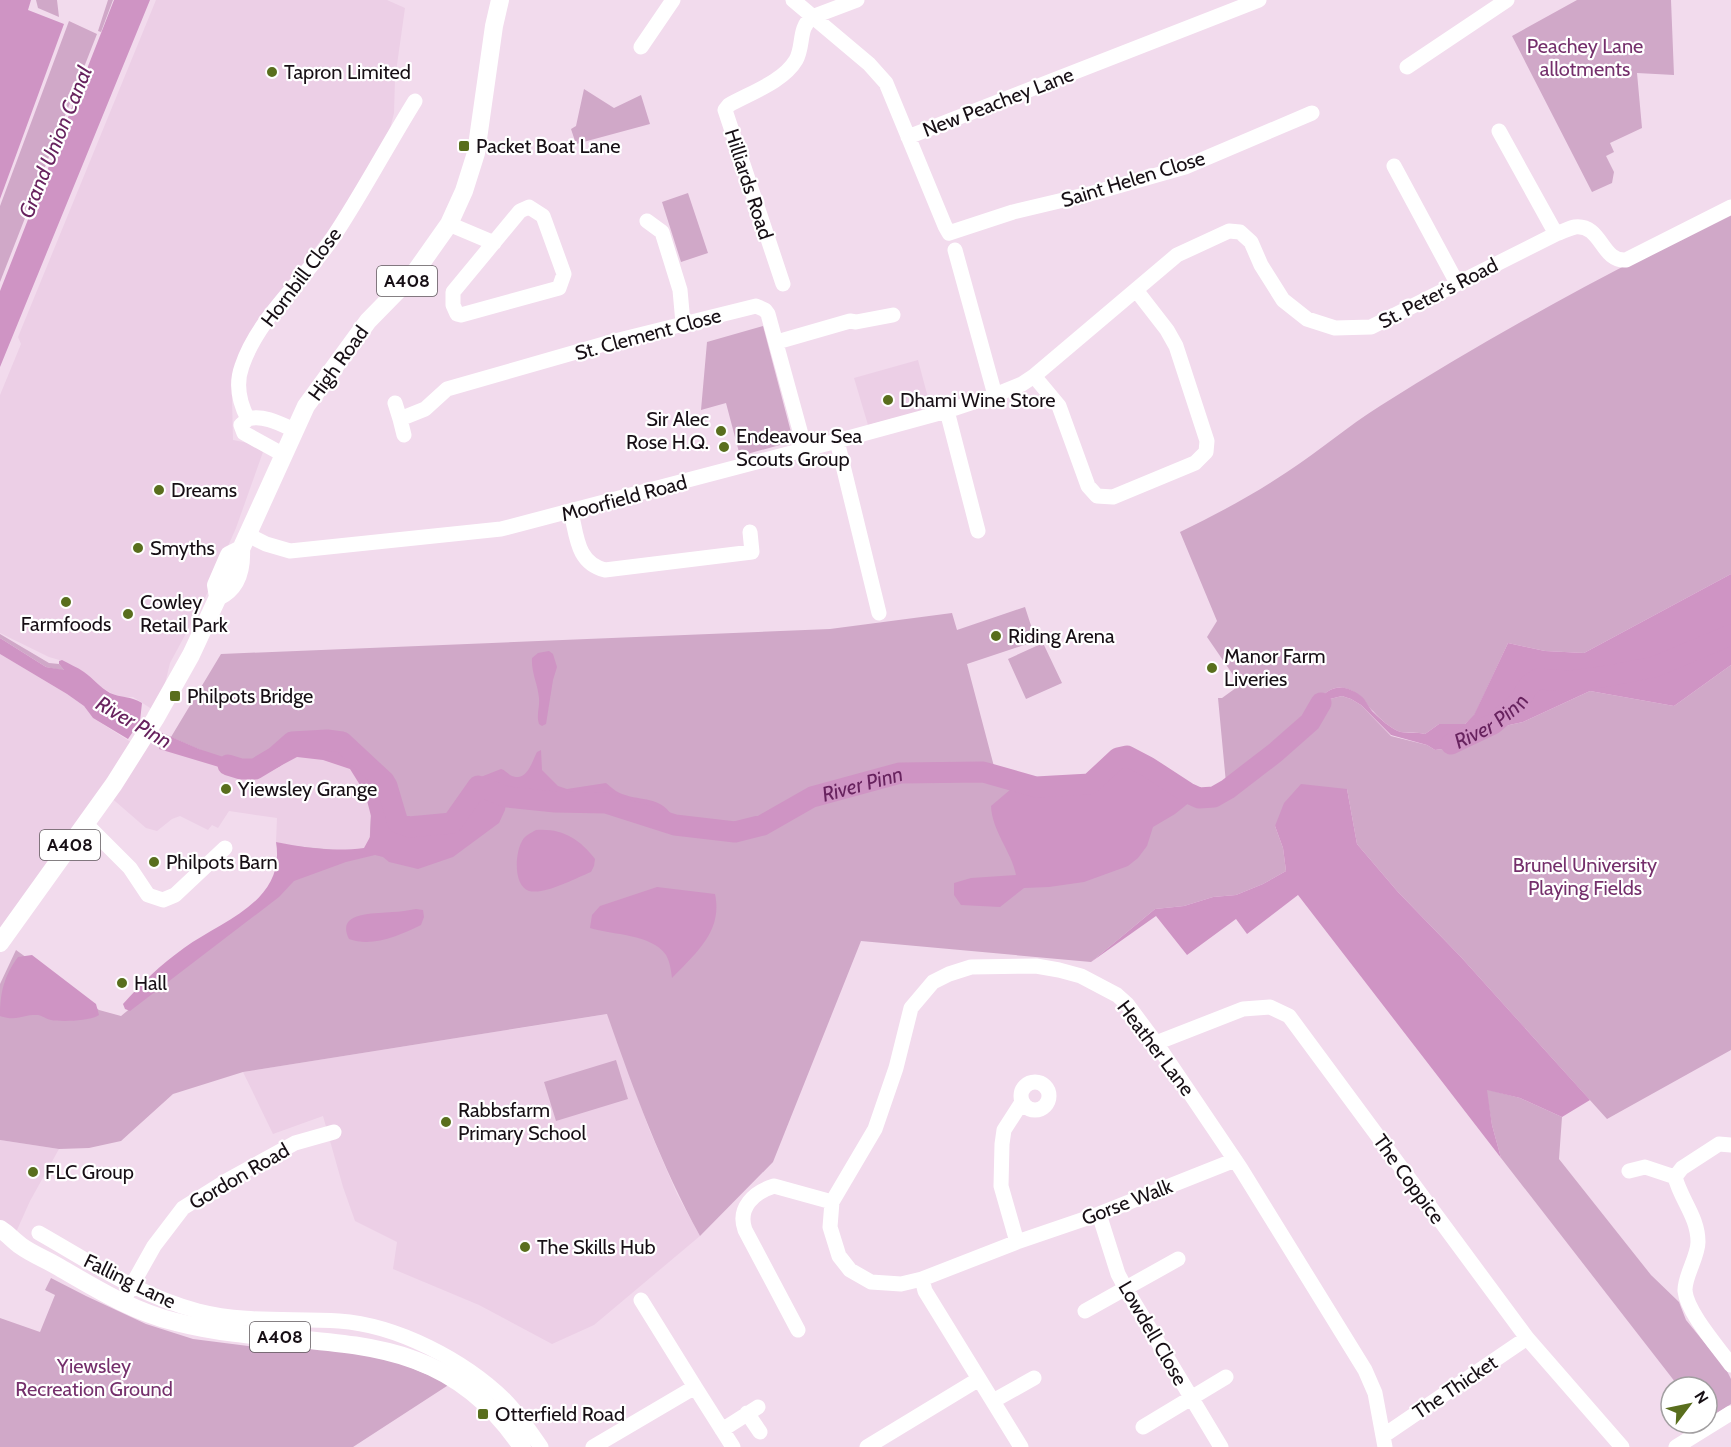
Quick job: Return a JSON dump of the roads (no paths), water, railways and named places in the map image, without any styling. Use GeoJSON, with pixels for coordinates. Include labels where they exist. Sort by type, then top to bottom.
{"type":"FeatureCollection","features":[{"type":"Feature","properties":{"kind":"main road","name":"High Road"},"geometry":{"type":"LineString","coordinates":[[86,824],[154,721],[191,655],[218,597],[230,592],[242,567],[244,542],[306,406],[368,321],[413,275],[449,224],[464,191],[478,141],[500,0]]}},
{"type":"Feature","properties":{"kind":"main road","name":"A408"},"geometry":{"type":"LineString","coordinates":[[0,943],[86,824]]}},
{"type":"Feature","properties":{"kind":"main road","name":"Falling Lane"},"geometry":{"type":"LineString","coordinates":[[0,1229],[22,1247],[123,1302],[162,1318],[197,1327],[244,1334],[355,1345],[394,1353],[425,1363],[454,1378],[479,1396],[498,1414],[522,1447]]}},
{"type":"Feature","properties":{"kind":"main road","name":"Falling Lane"},"geometry":{"type":"LineString","coordinates":[[0,1241],[11,1246],[22,1247]]}},
{"type":"Feature","properties":{"kind":"street"},"geometry":{"type":"LineString","coordinates":[[641,47],[673,0]]}},
{"type":"Feature","properties":{"kind":"street","name":"New Peachey Lane"},"geometry":{"type":"LineString","coordinates":[[793,0],[878,73],[886,83],[908,136],[1259,0]]}},
{"type":"Feature","properties":{"kind":"street"},"geometry":{"type":"LineString","coordinates":[[812,17],[857,0]]}},
{"type":"Feature","properties":{"kind":"street"},"geometry":{"type":"LineString","coordinates":[[1407,67],[1507,0]]}},
{"type":"Feature","properties":{"kind":"street","name":"Hilliards Road"},"geometry":{"type":"LineString","coordinates":[[783,284],[725,110],[729,105],[772,81],[788,69],[796,59],[804,27],[812,17]]}},
{"type":"Feature","properties":{"kind":"street","name":"Hornbill Close"},"geometry":{"type":"LineString","coordinates":[[284,455],[244,433],[241,425],[248,419],[240,399],[238,377],[249,351],[263,328],[332,240],[415,101]]}},
{"type":"Feature","properties":{"kind":"street","name":"Saint Helen Close"},"geometry":{"type":"LineString","coordinates":[[908,136],[945,226],[950,233],[1012,212],[1093,193],[1185,167],[1312,113]]}},
{"type":"Feature","properties":{"kind":"street"},"geometry":{"type":"LineString","coordinates":[[1499,131],[1556,234]]}},
{"type":"Feature","properties":{"kind":"street"},"geometry":{"type":"LineString","coordinates":[[1394,166],[1457,283]]}},
{"type":"Feature","properties":{"kind":"street"},"geometry":{"type":"LineString","coordinates":[[529,207],[537,210],[543,216],[564,274],[563,281],[559,288],[553,290],[461,315],[457,314],[453,305],[453,292],[494,243],[520,211],[529,207]]}},
{"type":"Feature","properties":{"kind":"street","name":"St. Peter's Road"},"geometry":{"type":"LineString","coordinates":[[995,395],[1022,384],[1034,375],[1177,255],[1229,231],[1240,232],[1251,242],[1261,265],[1282,300],[1307,319],[1335,328],[1371,327],[1574,227],[1593,232],[1610,254],[1618,260],[1626,260],[1731,207]]}},
{"type":"Feature","properties":{"kind":"street"},"geometry":{"type":"LineString","coordinates":[[646,221],[662,232],[680,290],[683,323]]}},
{"type":"Feature","properties":{"kind":"street"},"geometry":{"type":"LineString","coordinates":[[449,224],[494,243]]}},
{"type":"Feature","properties":{"kind":"street"},"geometry":{"type":"LineString","coordinates":[[955,249],[995,395]]}},
{"type":"Feature","properties":{"kind":"street"},"geometry":{"type":"LineString","coordinates":[[1034,375],[1059,406],[1088,486],[1097,496],[1113,497],[1196,463],[1206,452],[1207,441],[1176,345],[1136,290]]}},
{"type":"Feature","properties":{"kind":"street","name":"St. Clement Close"},"geometry":{"type":"LineString","coordinates":[[400,419],[425,409],[447,388],[683,323],[759,307],[767,312],[777,342],[805,449]]}},
{"type":"Feature","properties":{"kind":"street"},"geometry":{"type":"LineString","coordinates":[[777,342],[850,321],[856,322],[892,315]]}},
{"type":"Feature","properties":{"kind":"street","name":"Moorfield Road"},"geometry":{"type":"LineString","coordinates":[[244,542],[266,544],[290,551],[486,531],[571,512],[837,441],[947,411],[995,395]]}},
{"type":"Feature","properties":{"kind":"street"},"geometry":{"type":"LineString","coordinates":[[395,403],[404,435]]}},
{"type":"Feature","properties":{"kind":"street"},"geometry":{"type":"LineString","coordinates":[[947,411],[978,531]]}},
{"type":"Feature","properties":{"kind":"street"},"geometry":{"type":"LineString","coordinates":[[248,419],[262,418],[294,430]]}},
{"type":"Feature","properties":{"kind":"street"},"geometry":{"type":"LineString","coordinates":[[837,441],[879,613]]}},
{"type":"Feature","properties":{"kind":"street"},"geometry":{"type":"LineString","coordinates":[[571,512],[581,553],[594,568],[605,570],[752,552]]}},
{"type":"Feature","properties":{"kind":"street"},"geometry":{"type":"LineString","coordinates":[[750,532],[754,568]]}},
{"type":"Feature","properties":{"kind":"street"},"geometry":{"type":"LineString","coordinates":[[86,824],[130,868],[148,895],[159,900],[166,900],[175,895],[225,848]]}},
{"type":"Feature","properties":{"kind":"street","name":"Heather Lane"},"geometry":{"type":"LineString","coordinates":[[878,1283],[850,1270],[839,1256],[830,1227],[832,1203],[874,1129],[896,1068],[911,1008],[933,982],[971,967],[1036,966],[1081,976],[1117,995],[1127,1004],[1156,1042],[1235,1160],[1365,1370],[1375,1394],[1384,1441]]}},
{"type":"Feature","properties":{"kind":"street","name":"The Coppice"},"geometry":{"type":"LineString","coordinates":[[1156,1042],[1243,1009],[1270,1007],[1288,1016],[1527,1338],[1622,1447]]}},
{"type":"Feature","properties":{"kind":"street"},"geometry":{"type":"LineString","coordinates":[[1017,1242],[1001,1186],[1002,1144],[1004,1130],[1022,1102]]}},
{"type":"Feature","properties":{"kind":"street","name":"Gordon Road"},"geometry":{"type":"LineString","coordinates":[[123,1302],[154,1246],[183,1208],[295,1143],[334,1132]]}},
{"type":"Feature","properties":{"kind":"street"},"geometry":{"type":"LineString","coordinates":[[1731,1145],[1719,1144],[1682,1168],[1676,1177],[1678,1187],[1695,1219],[1698,1244],[1685,1290],[1695,1315],[1731,1365]]}},
{"type":"Feature","properties":{"kind":"street","name":"Gorse Walk"},"geometry":{"type":"LineString","coordinates":[[878,1283],[901,1284],[922,1279],[1017,1242],[1099,1214],[1235,1160]]}},
{"type":"Feature","properties":{"kind":"street"},"geometry":{"type":"LineString","coordinates":[[1629,1171],[1645,1167],[1676,1177]]}},
{"type":"Feature","properties":{"kind":"street"},"geometry":{"type":"LineString","coordinates":[[798,1330],[746,1230],[742,1215],[753,1198],[774,1186],[832,1203]]}},
{"type":"Feature","properties":{"kind":"street","name":"Lowdell Close"},"geometry":{"type":"LineString","coordinates":[[1099,1214],[1118,1274],[1221,1447]]}},
{"type":"Feature","properties":{"kind":"street","name":"Falling Lane"},"geometry":{"type":"LineString","coordinates":[[39,1233],[131,1286],[163,1300],[199,1311],[225,1316],[291,1321],[338,1321],[372,1326],[405,1336],[462,1367],[491,1388],[519,1416],[541,1447]]}},
{"type":"Feature","properties":{"kind":"street"},"geometry":{"type":"LineString","coordinates":[[1085,1311],[1178,1259]]}},
{"type":"Feature","properties":{"kind":"street"},"geometry":{"type":"LineString","coordinates":[[922,1279],[926,1291],[1021,1447]]}},
{"type":"Feature","properties":{"kind":"street"},"geometry":{"type":"LineString","coordinates":[[641,1300],[733,1447]]}},
{"type":"Feature","properties":{"kind":"street","name":"The Thicket"},"geometry":{"type":"LineString","coordinates":[[1384,1441],[1527,1338]]}},
{"type":"Feature","properties":{"kind":"street"},"geometry":{"type":"LineString","coordinates":[[1143,1427],[1226,1377]]}},
{"type":"Feature","properties":{"kind":"street"},"geometry":{"type":"LineString","coordinates":[[993,1401],[1034,1378]]}},
{"type":"Feature","properties":{"kind":"street"},"geometry":{"type":"LineString","coordinates":[[867,1447],[979,1379]]}},
{"type":"Feature","properties":{"kind":"street"},"geometry":{"type":"LineString","coordinates":[[593,1447],[695,1387]]}},
{"type":"Feature","properties":{"kind":"street"},"geometry":{"type":"LineString","coordinates":[[722,1430],[753,1410],[760,1432]]}},
{"type":"Feature","properties":{"kind":"street"},"geometry":{"type":"LineString","coordinates":[[1676,1447],[1731,1413]]}},
{"type":"Feature","properties":{"kind":"waterway","name":"River Pinn"},"geometry":{"type":"LineString","coordinates":[[1451,744],[1493,724],[1519,702],[1529,685],[1538,679],[1571,681],[1654,667],[1731,635]]}},
{"type":"Feature","properties":{"kind":"waterway","name":"River Pinn"},"geometry":{"type":"LineString","coordinates":[[228,765],[241,769],[255,769],[275,757],[292,742],[327,740],[342,742],[384,781],[398,823],[409,827],[452,823],[478,786],[507,797],[555,802],[606,803],[675,825],[735,832],[763,825],[812,797],[900,773],[983,772],[1036,787],[1090,784],[1118,758],[1127,756],[1188,793],[1199,798],[1214,797],[1276,752],[1310,722],[1321,703]]}},
{"type":"Feature","properties":{"kind":"place","name":"Tapron Limited"},"geometry":{"type":"Point","coordinates":[272,72]}},
{"type":"Feature","properties":{"kind":"place","name":"Packet Boat Lane"},"geometry":{"type":"Point","coordinates":[464,146]}},
{"type":"Feature","properties":{"kind":"place","name":"Dhami Wine Store"},"geometry":{"type":"Point","coordinates":[888,400]}},
{"type":"Feature","properties":{"kind":"place","name":"Sir Alec Rose H.Q."},"geometry":{"type":"Point","coordinates":[721,431]}},
{"type":"Feature","properties":{"kind":"place","name":"Endeavour Sea Scouts Group"},"geometry":{"type":"Point","coordinates":[724,447]}},
{"type":"Feature","properties":{"kind":"place","name":"Dreams"},"geometry":{"type":"Point","coordinates":[159,490]}},
{"type":"Feature","properties":{"kind":"place","name":"Smyths"},"geometry":{"type":"Point","coordinates":[138,548]}},
{"type":"Feature","properties":{"kind":"place","name":"Farmfoods"},"geometry":{"type":"Point","coordinates":[66,602]}},
{"type":"Feature","properties":{"kind":"place","name":"Cowley Retail Park"},"geometry":{"type":"Point","coordinates":[128,614]}},
{"type":"Feature","properties":{"kind":"place","name":"Riding Arena"},"geometry":{"type":"Point","coordinates":[996,636]}},
{"type":"Feature","properties":{"kind":"place","name":"Manor Farm Liveries"},"geometry":{"type":"Point","coordinates":[1212,668]}},
{"type":"Feature","properties":{"kind":"place","name":"Philpots Bridge"},"geometry":{"type":"Point","coordinates":[175,696]}},
{"type":"Feature","properties":{"kind":"place","name":"Yiewsley Grange"},"geometry":{"type":"Point","coordinates":[226,789]}},
{"type":"Feature","properties":{"kind":"place","name":"Philpots Barn"},"geometry":{"type":"Point","coordinates":[154,862]}},
{"type":"Feature","properties":{"kind":"place","name":"Hall"},"geometry":{"type":"Point","coordinates":[122,983]}},
{"type":"Feature","properties":{"kind":"place","name":"Rabbsfarm Primary School"},"geometry":{"type":"Point","coordinates":[446,1122]}},
{"type":"Feature","properties":{"kind":"place","name":"FLC Group"},"geometry":{"type":"Point","coordinates":[33,1172]}},
{"type":"Feature","properties":{"kind":"place","name":"The Skills Hub"},"geometry":{"type":"Point","coordinates":[525,1247]}},
{"type":"Feature","properties":{"kind":"place","name":"Otterfield Road"},"geometry":{"type":"Point","coordinates":[483,1414]}},
{"type":"Feature","properties":{"kind":"park label","name":"Peachey Lane allotments"},"geometry":{"type":"Point","coordinates":[1585,58]}},
{"type":"Feature","properties":{"kind":"park label","name":"Brunel University Playing Fields"},"geometry":{"type":"Point","coordinates":[1585,876]}},
{"type":"Feature","properties":{"kind":"park label","name":"Yiewsley Recreation Ground"},"geometry":{"type":"Point","coordinates":[94,1378]}},
{"type":"Feature","properties":{"kind":"water label","name":"Grand Union Canal"},"geometry":{"type":"Point","coordinates":[55,142]}}]}
